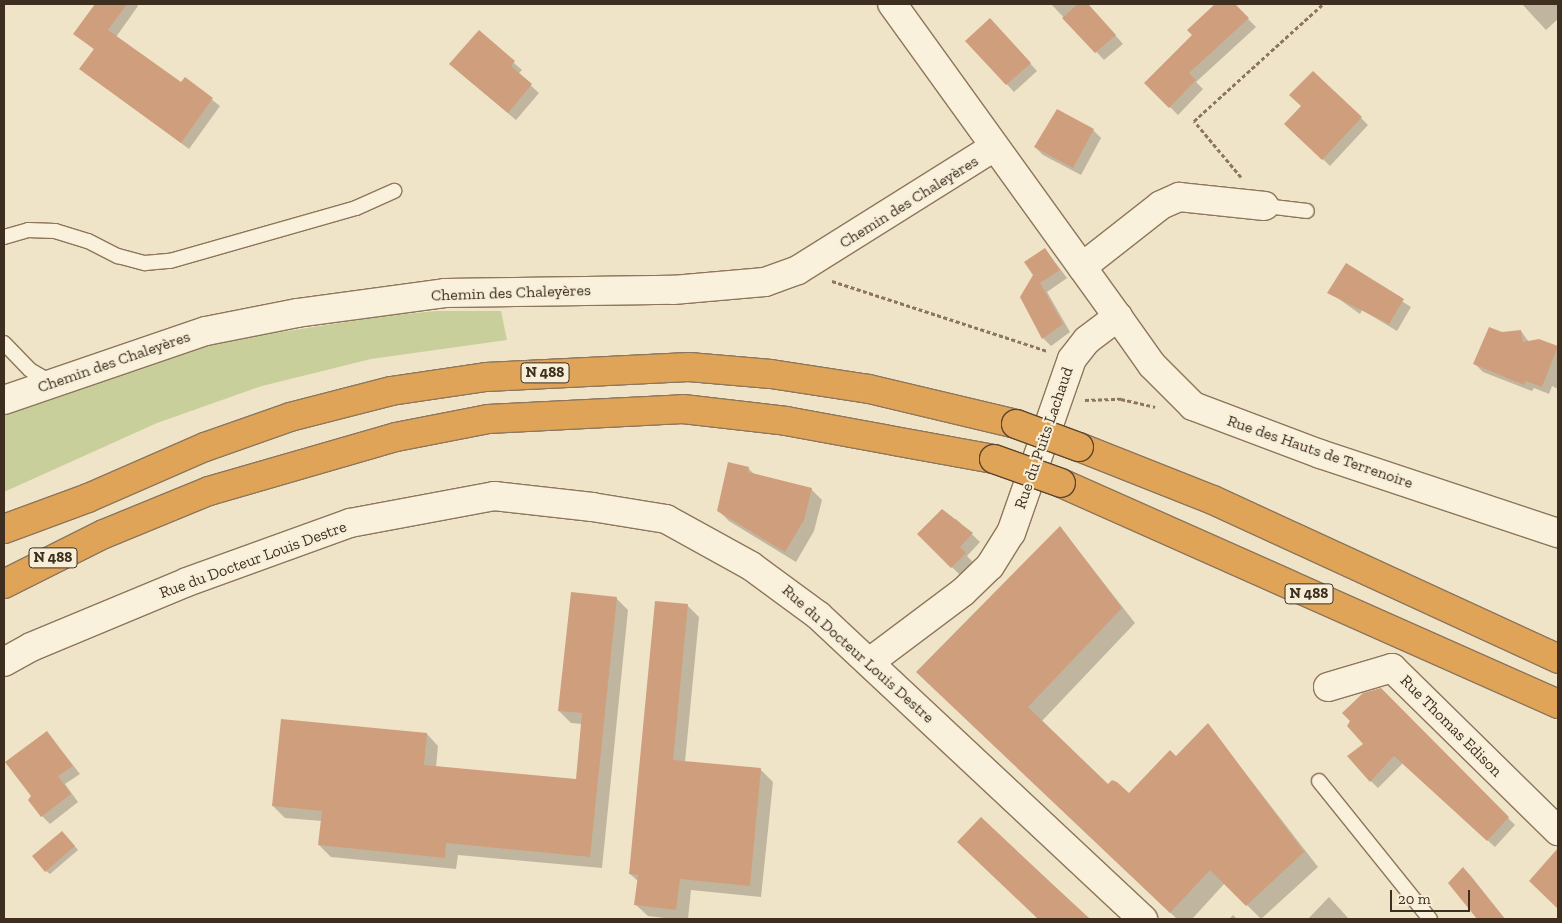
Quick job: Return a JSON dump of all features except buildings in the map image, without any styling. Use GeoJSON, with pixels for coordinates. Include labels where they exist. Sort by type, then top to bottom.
{"type":"FeatureCollection","features":[{"type":"Feature","properties":{"kind":"highway","name":"N 488"},"geometry":{"type":"LineString","coordinates":[[4,547],[88,498],[205,447],[290,417],[391,391],[486,377],[689,367],[753,372],[869,389],[1016,424],[1213,500],[1558,659]]}},
{"type":"Feature","properties":{"kind":"highway","name":"N 488"},"geometry":{"type":"LineString","coordinates":[[4,584],[104,534],[210,491],[302,462],[396,437],[488,419],[683,409],[786,421],[994,459],[1060,483],[1558,704]]}},
{"type":"Feature","properties":{"kind":"highway"},"geometry":{"type":"LineString","coordinates":[[4,530],[88,498]]}},
{"type":"Feature","properties":{"kind":"highway"},"geometry":{"type":"LineString","coordinates":[[4,600],[104,534]]}},
{"type":"Feature","properties":{"kind":"street"},"geometry":{"type":"LineString","coordinates":[[892,4],[1118,316]]}},
{"type":"Feature","properties":{"kind":"street","name":"Chemin des Chaleyères"},"geometry":{"type":"LineString","coordinates":[[4,400],[51,382],[206,331],[297,313],[444,293],[730,287],[765,282],[798,270],[994,147]]}},
{"type":"Feature","properties":{"kind":"street"},"geometry":{"type":"LineString","coordinates":[[1082,267],[1161,205],[1179,197],[1265,206]]}},
{"type":"Feature","properties":{"kind":"street","name":"Rue du Puits Lachaud"},"geometry":{"type":"LineString","coordinates":[[870,661],[956,598],[990,566],[1011,533],[1072,358],[1087,340],[1118,316]]}},
{"type":"Feature","properties":{"kind":"street","name":"Rue des Hauts de Terrenoire"},"geometry":{"type":"LineString","coordinates":[[1118,316],[1152,365],[1193,406],[1320,454],[1558,533]]}},
{"type":"Feature","properties":{"kind":"street","name":"Rue du Docteur Louis Destre"},"geometry":{"type":"LineString","coordinates":[[4,662],[32,647],[178,586],[311,535],[350,523],[494,496],[592,507],[666,520],[784,587],[870,661],[1142,919]]}},
{"type":"Feature","properties":{"kind":"street","name":"Rue Thomas Edison"},"geometry":{"type":"LineString","coordinates":[[1328,687],[1392,668],[1558,831]]}},
{"type":"Feature","properties":{"kind":"lane"},"geometry":{"type":"LineString","coordinates":[[4,238],[28,230],[55,231],[88,241],[118,256],[145,262],[170,261],[356,208],[394,191]]}},
{"type":"Feature","properties":{"kind":"lane"},"geometry":{"type":"LineString","coordinates":[[1265,206],[1307,211]]}},
{"type":"Feature","properties":{"kind":"lane"},"geometry":{"type":"LineString","coordinates":[[4,343],[30,370],[51,382]]}},
{"type":"Feature","properties":{"kind":"lane"},"geometry":{"type":"LineString","coordinates":[[1319,781],[1430,919]]}},
{"type":"Feature","properties":{"kind":"path"},"geometry":{"type":"LineString","coordinates":[[1265,206],[1194,121],[1323,4]]}},
{"type":"Feature","properties":{"kind":"path"},"geometry":{"type":"LineString","coordinates":[[798,270],[1072,358]]}},
{"type":"Feature","properties":{"kind":"path"},"geometry":{"type":"LineString","coordinates":[[1057,401],[1121,399],[1164,410],[1193,406]]}},
{"type":"Feature","properties":{"kind":"green space"},"geometry":{"type":"Polygon","coordinates":[[[436,311],[501,311],[507,340],[371,359],[262,386],[157,423],[4,492],[4,414],[183,352],[236,339],[384,316],[436,311]]]}}]}
